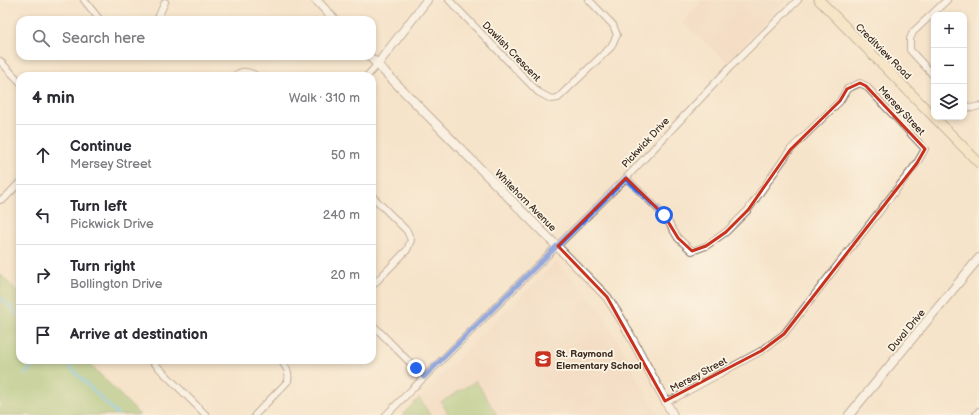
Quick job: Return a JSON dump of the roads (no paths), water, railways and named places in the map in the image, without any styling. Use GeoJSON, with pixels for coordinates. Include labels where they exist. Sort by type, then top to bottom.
{"type":"FeatureCollection","features":[{"type":"Feature","properties":{"kind":"main road","name":"Creditview Road"},"geometry":{"type":"LineString","coordinates":[[819,0],[931,114]]}},
{"type":"Feature","properties":{"kind":"main road","name":"Creditview Road"},"geometry":{"type":"LineString","coordinates":[[937,120],[979,163]]}},
{"type":"Feature","properties":{"kind":"street"},"geometry":{"type":"LineString","coordinates":[[84,0],[97,16]]}},
{"type":"Feature","properties":{"kind":"street"},"geometry":{"type":"LineString","coordinates":[[316,0],[331,16]]}},
{"type":"Feature","properties":{"kind":"street"},"geometry":{"type":"LineString","coordinates":[[371,72],[427,0]]}},
{"type":"Feature","properties":{"kind":"street","name":"Dawlish Crescent"},"geometry":{"type":"LineString","coordinates":[[449,0],[538,92],[551,99],[558,98],[611,47],[617,36],[613,25],[589,0]]}},
{"type":"Feature","properties":{"kind":"street","name":"Pickwick Drive"},"geometry":{"type":"LineString","coordinates":[[386,415],[626,178],[732,65],[798,0]]}},
{"type":"Feature","properties":{"kind":"street"},"geometry":{"type":"LineString","coordinates":[[931,73],[910,50],[910,39],[913,32],[946,0]]}},
{"type":"Feature","properties":{"kind":"street"},"geometry":{"type":"LineString","coordinates":[[159,16],[166,2]]}},
{"type":"Feature","properties":{"kind":"street","name":"Whitehorn Avenue"},"geometry":{"type":"LineString","coordinates":[[373,60],[607,297],[623,322],[673,415]]}},
{"type":"Feature","properties":{"kind":"street"},"geometry":{"type":"LineString","coordinates":[[0,61],[16,78]]}},
{"type":"Feature","properties":{"kind":"street","name":"Mersey Street"},"geometry":{"type":"LineString","coordinates":[[626,178],[664,215],[678,238],[692,251],[706,246],[726,232],[748,210],[790,150],[840,101],[847,89],[853,86],[860,83],[866,86],[925,149],[917,163],[784,334],[761,351],[675,398],[665,401]]}},
{"type":"Feature","properties":{"kind":"street"},"geometry":{"type":"LineString","coordinates":[[967,107],[972,108],[979,106]]}},
{"type":"Feature","properties":{"kind":"street"},"geometry":{"type":"LineString","coordinates":[[0,200],[5,198],[16,186]]}},
{"type":"Feature","properties":{"kind":"street"},"geometry":{"type":"LineString","coordinates":[[376,200],[407,231],[411,240],[407,250],[376,282]]}},
{"type":"Feature","properties":{"kind":"street","name":"Duval Drive"},"geometry":{"type":"LineString","coordinates":[[849,415],[979,258]]}},
{"type":"Feature","properties":{"kind":"street"},"geometry":{"type":"LineString","coordinates":[[376,328],[424,377]]}},
{"type":"Feature","properties":{"kind":"street"},"geometry":{"type":"LineString","coordinates":[[155,364],[206,415]]}},
{"type":"Feature","properties":{"kind":"street"},"geometry":{"type":"LineString","coordinates":[[255,415],[288,381],[288,371],[283,364]]}},
{"type":"Feature","properties":{"kind":"street"},"geometry":{"type":"LineString","coordinates":[[976,415],[979,411]]}},
{"type":"Feature","properties":{"kind":"waterway"},"geometry":{"type":"LineString","coordinates":[[0,297],[16,313]]}},
{"type":"Feature","properties":{"kind":"waterway"},"geometry":{"type":"LineString","coordinates":[[25,374],[35,364]]}},
{"type":"Feature","properties":{"kind":"waterway"},"geometry":{"type":"LineString","coordinates":[[67,364],[118,415]]}},
{"type":"Feature","properties":{"kind":"place","name":"St. Raymond Elementary School"},"geometry":{"type":"Point","coordinates":[543,359]}}]}
